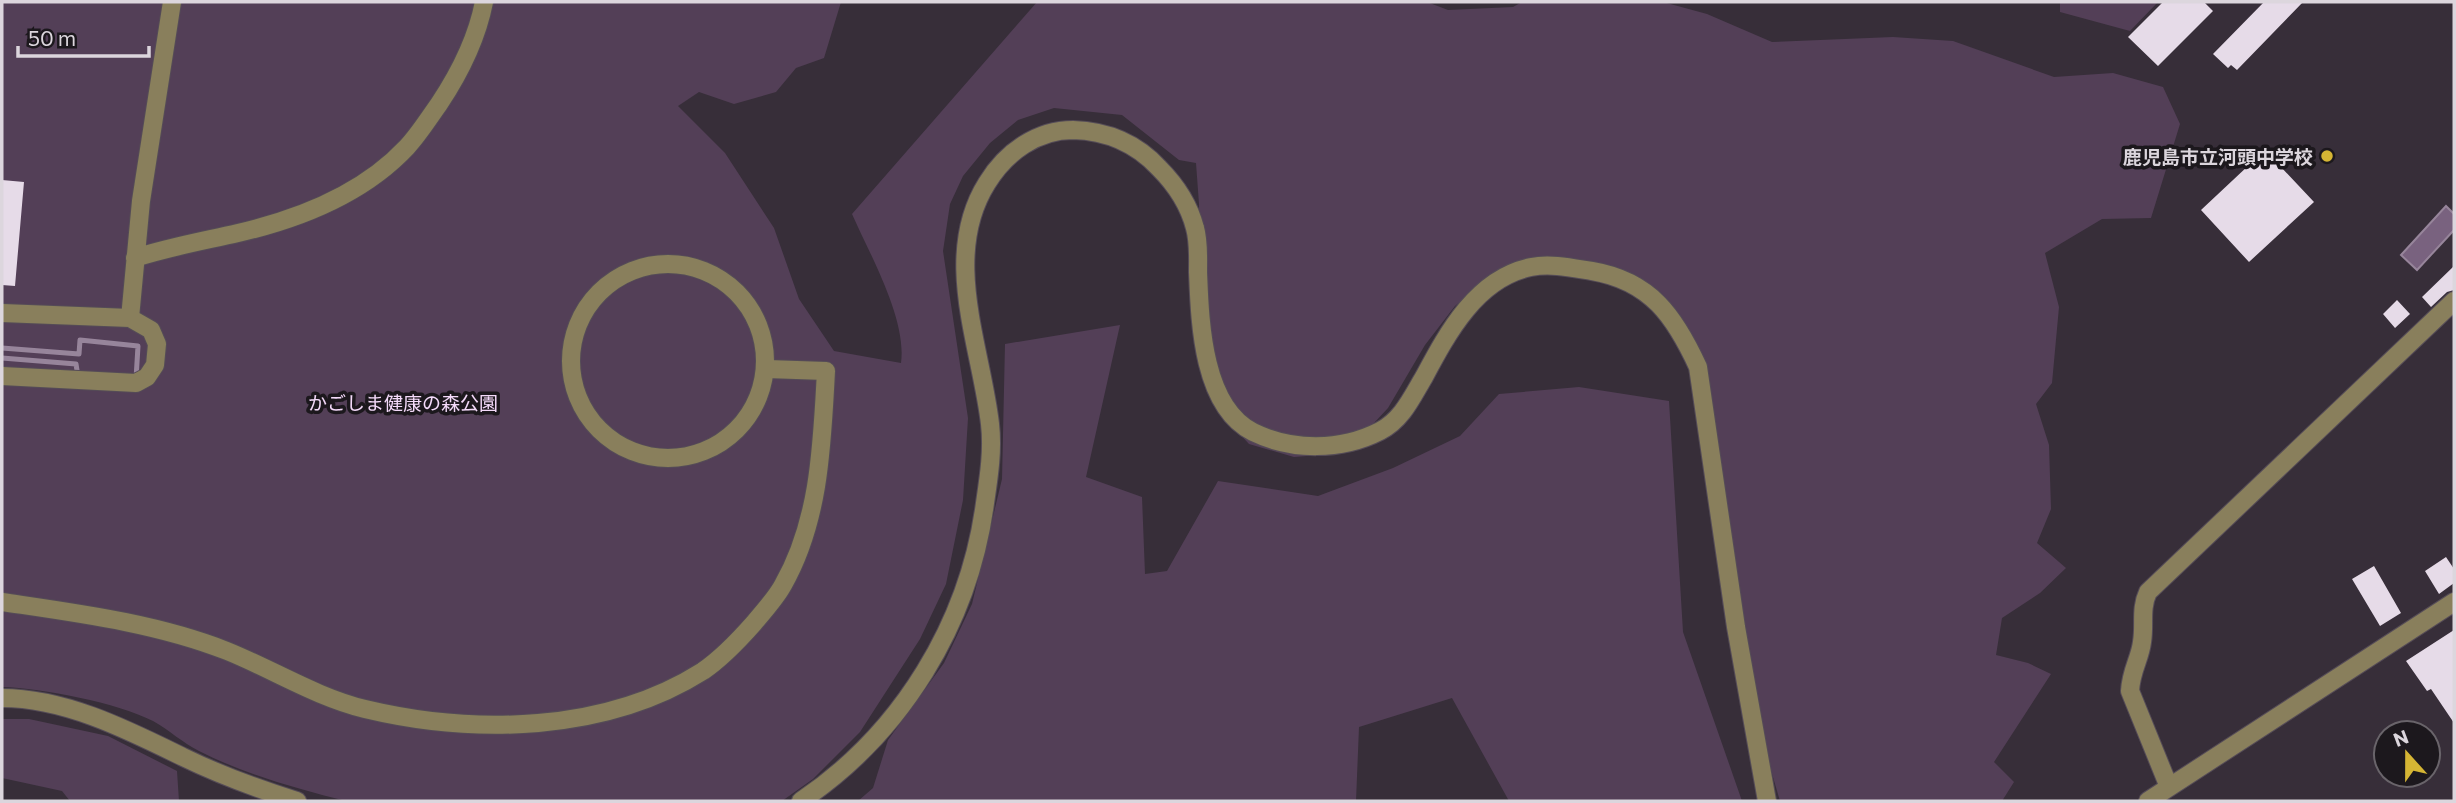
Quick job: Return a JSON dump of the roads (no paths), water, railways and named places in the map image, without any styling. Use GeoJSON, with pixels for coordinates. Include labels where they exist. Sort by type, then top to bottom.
{"type":"FeatureCollection","features":[{"type":"Feature","properties":{"kind":"street"},"geometry":{"type":"LineString","coordinates":[[130,318],[146,163],[172,2]]}},
{"type":"Feature","properties":{"kind":"street"},"geometry":{"type":"LineString","coordinates":[[135,258],[167,248],[239,233],[302,214],[360,184],[385,167],[407,147],[447,93],[470,48],[484,2]]}},
{"type":"Feature","properties":{"kind":"street"},"geometry":{"type":"LineString","coordinates":[[801,801],[826,784],[891,722],[917,688],[956,611],[972,566],[983,522],[992,448],[965,267],[970,222],[986,183],[1005,160],[1028,141],[1062,130],[1098,132],[1138,148],[1168,176],[1180,194],[1195,228],[1204,351],[1217,391],[1244,427],[1279,443],[1303,447],[1321,446],[1381,431],[1406,409],[1437,351],[1474,301],[1487,288],[1505,277],[1528,268],[1546,265],[1604,273],[1636,287],[1670,314],[1698,367],[1736,627],[1767,801]]}},
{"type":"Feature","properties":{"kind":"street"},"geometry":{"type":"LineString","coordinates":[[668,264],[693,267],[716,275],[738,291],[753,310],[764,340],[767,369],[749,415],[728,438],[687,457],[663,458],[632,451],[608,438],[593,425],[580,403],[569,356],[576,325],[595,295],[615,278],[640,267],[668,264]]}},
{"type":"Feature","properties":{"kind":"street"},"geometry":{"type":"LineString","coordinates":[[2169,787],[2130,691],[2131,674],[2143,642],[2143,604],[2148,592],[2454,301]]}},
{"type":"Feature","properties":{"kind":"street"},"geometry":{"type":"LineString","coordinates":[[2,313],[130,318],[150,330],[157,344],[155,365],[147,377],[136,383],[2,376]]}},
{"type":"Feature","properties":{"kind":"street"},"geometry":{"type":"LineString","coordinates":[[2,602],[108,620],[174,635],[227,651],[324,696],[364,709],[407,717],[445,723],[525,724],[612,709],[661,693],[704,670],[735,644],[783,587],[812,509],[821,446],[826,371],[767,369]]}},
{"type":"Feature","properties":{"kind":"street"},"geometry":{"type":"LineString","coordinates":[[2148,801],[2454,602]]}},
{"type":"Feature","properties":{"kind":"street"},"geometry":{"type":"LineString","coordinates":[[2,698],[38,702],[112,723],[219,773],[263,791],[298,801]]}},
{"type":"Feature","properties":{"kind":"waterway"},"geometry":{"type":"LineString","coordinates":[[2,348],[79,354],[80,340],[138,346],[136,379]]}},
{"type":"Feature","properties":{"kind":"waterway"},"geometry":{"type":"LineString","coordinates":[[2,358],[76,364],[78,377]]}},
{"type":"Feature","properties":{"kind":"place","name":"鹿児島市立河頭中学校"},"geometry":{"type":"Point","coordinates":[2327,156]}},
{"type":"Feature","properties":{"kind":"park label","name":"かごしま健康の森公園"},"geometry":{"type":"Point","coordinates":[403,402]}}]}
